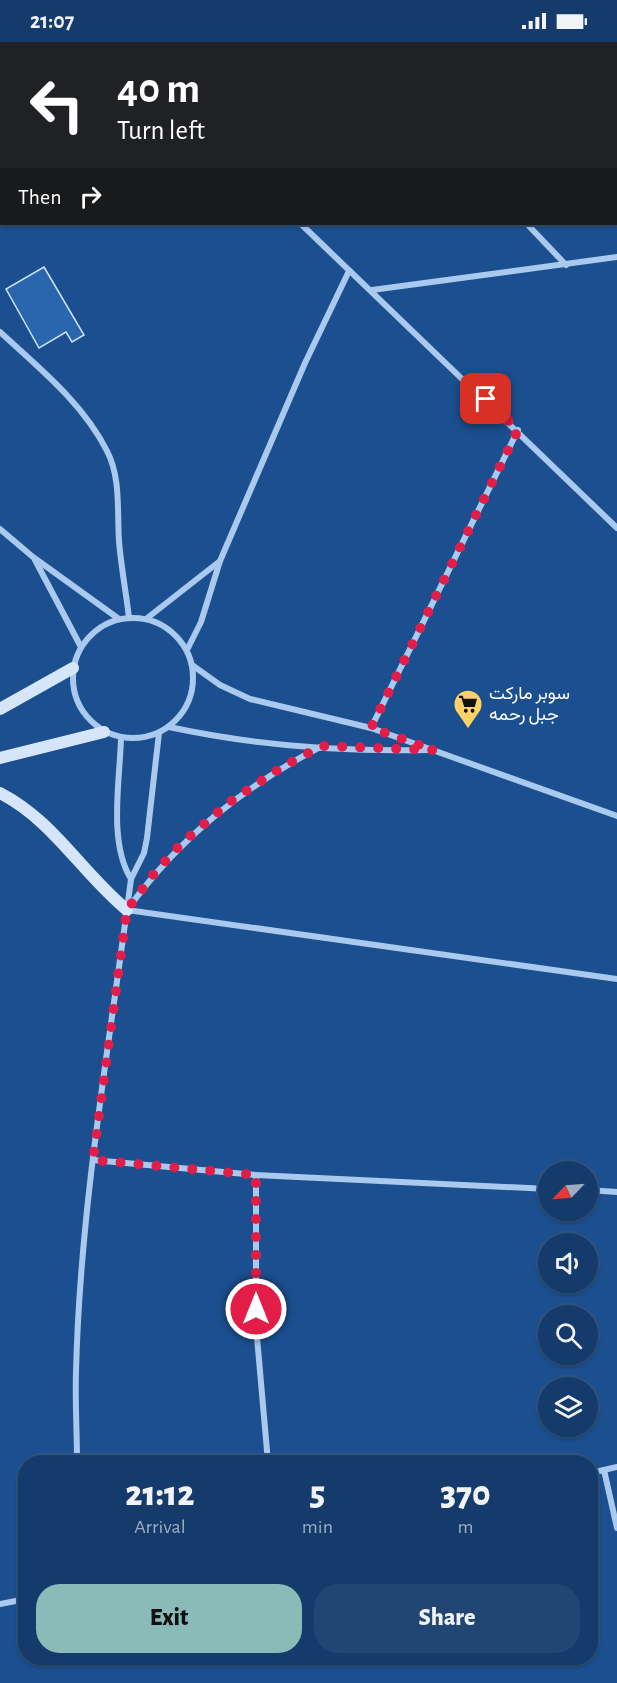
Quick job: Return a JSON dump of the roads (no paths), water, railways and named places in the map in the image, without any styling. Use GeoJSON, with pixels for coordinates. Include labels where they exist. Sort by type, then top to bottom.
{"type":"FeatureCollection","features":[{"type":"Feature","properties":{"kind":"street"},"geometry":{"type":"LineString","coordinates":[[302,225],[518,430],[617,528]]}},
{"type":"Feature","properties":{"kind":"street"},"geometry":{"type":"LineString","coordinates":[[528,225],[566,265]]}},
{"type":"Feature","properties":{"kind":"street"},"geometry":{"type":"LineString","coordinates":[[372,290],[617,257]]}},
{"type":"Feature","properties":{"kind":"street"},"geometry":{"type":"LineString","coordinates":[[187,650],[204,612],[220,561],[305,363],[349,271]]}},
{"type":"Feature","properties":{"kind":"street"},"geometry":{"type":"LineString","coordinates":[[0,332],[72,402],[108,452],[118,498],[120,554],[129,618]]}},
{"type":"Feature","properties":{"kind":"street"},"geometry":{"type":"LineString","coordinates":[[371,728],[518,430]]}},
{"type":"Feature","properties":{"kind":"street"},"geometry":{"type":"LineString","coordinates":[[0,529],[119,619]]}},
{"type":"Feature","properties":{"kind":"street"},"geometry":{"type":"LineString","coordinates":[[33,556],[81,647]]}},
{"type":"Feature","properties":{"kind":"street"},"geometry":{"type":"LineString","coordinates":[[146,619],[220,561]]}},
{"type":"Feature","properties":{"kind":"street"},"geometry":{"type":"LineString","coordinates":[[129,618],[146,619],[176,636],[187,650],[192,665],[193,682],[190,700],[181,715],[159,733],[140,739],[121,738],[104,732],[89,720],[79,705],[73,687],[73,668],[81,647],[97,630],[119,619],[129,618]]}},
{"type":"Feature","properties":{"kind":"street"},"geometry":{"type":"LineString","coordinates":[[192,665],[220,685],[250,699],[371,728],[617,816]]}},
{"type":"Feature","properties":{"kind":"street"},"geometry":{"type":"LineString","coordinates":[[0,709],[73,668]]}},
{"type":"Feature","properties":{"kind":"street"},"geometry":{"type":"LineString","coordinates":[[169,727],[236,739],[322,746],[434,750]]}},
{"type":"Feature","properties":{"kind":"street"},"geometry":{"type":"LineString","coordinates":[[0,758],[104,732]]}},
{"type":"Feature","properties":{"kind":"street"},"geometry":{"type":"LineString","coordinates":[[77,1455],[76,1372],[82,1266],[93,1160],[131,879],[144,853],[159,733]]}},
{"type":"Feature","properties":{"kind":"street"},"geometry":{"type":"LineString","coordinates":[[121,738],[118,840],[124,867],[131,879]]}},
{"type":"Feature","properties":{"kind":"street"},"geometry":{"type":"LineString","coordinates":[[127,910],[152,876],[213,815],[247,789],[322,746]]}},
{"type":"Feature","properties":{"kind":"street"},"geometry":{"type":"LineString","coordinates":[[0,793],[38,818],[64,843],[108,895],[127,910],[617,979]]}},
{"type":"Feature","properties":{"kind":"street"},"geometry":{"type":"LineString","coordinates":[[93,1160],[256,1175],[538,1188]]}},
{"type":"Feature","properties":{"kind":"street"},"geometry":{"type":"LineString","coordinates":[[256,1175],[256,1326],[267,1455]]}},
{"type":"Feature","properties":{"kind":"street"},"geometry":{"type":"LineString","coordinates":[[598,1191],[617,1192]]}},
{"type":"Feature","properties":{"kind":"street"},"geometry":{"type":"LineString","coordinates":[[598,1471],[617,1467]]}},
{"type":"Feature","properties":{"kind":"street"},"geometry":{"type":"LineString","coordinates":[[604,1470],[617,1528]]}},
{"type":"Feature","properties":{"kind":"street"},"geometry":{"type":"LineString","coordinates":[[0,1604],[18,1601]]}},
{"type":"Feature","properties":{"kind":"place","name":"سوبر ماركت جبل رحمه"},"geometry":{"type":"Point","coordinates":[468,730]}}]}
